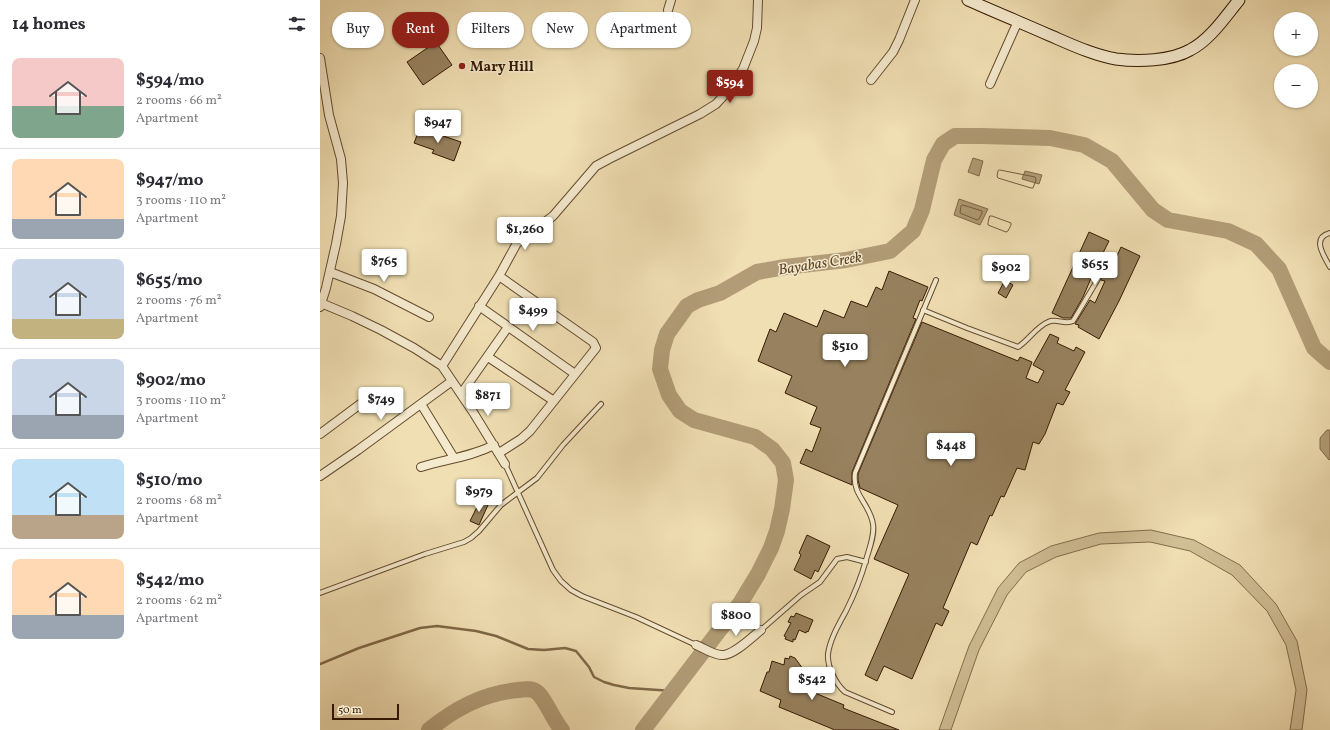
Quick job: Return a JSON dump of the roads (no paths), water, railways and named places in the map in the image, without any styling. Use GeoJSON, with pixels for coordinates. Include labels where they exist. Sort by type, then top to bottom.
{"type":"FeatureCollection","features":[{"type":"Feature","properties":{"kind":"street"},"geometry":{"type":"LineString","coordinates":[[668,10],[671,0]]}},
{"type":"Feature","properties":{"kind":"street"},"geometry":{"type":"LineString","coordinates":[[442,366],[517,243],[553,216],[596,166],[608,158],[700,114],[716,104],[728,91],[743,69],[754,41],[757,28],[758,0]]}},
{"type":"Feature","properties":{"kind":"street"},"geometry":{"type":"LineString","coordinates":[[870,80],[893,52],[914,0]]}},
{"type":"Feature","properties":{"kind":"street"},"geometry":{"type":"LineString","coordinates":[[968,0],[1080,48],[1114,59],[1138,61],[1176,56],[1190,51],[1201,43],[1239,0]]}},
{"type":"Feature","properties":{"kind":"street"},"geometry":{"type":"LineString","coordinates":[[990,84],[1018,22]]}},
{"type":"Feature","properties":{"kind":"street"},"geometry":{"type":"LineString","coordinates":[[320,58],[329,115],[341,159],[343,183],[341,216],[330,272],[321,305],[352,316],[381,330],[414,348],[442,366],[505,464]]}},
{"type":"Feature","properties":{"kind":"street"},"geometry":{"type":"LineString","coordinates":[[330,272],[369,287],[428,317]]}},
{"type":"Feature","properties":{"kind":"street"},"geometry":{"type":"LineString","coordinates":[[498,276],[593,342],[596,348],[530,432],[499,453]]}},
{"type":"Feature","properties":{"kind":"street"},"geometry":{"type":"LineString","coordinates":[[479,306],[575,374]]}},
{"type":"Feature","properties":{"kind":"street"},"geometry":{"type":"LineString","coordinates":[[461,394],[508,327]]}},
{"type":"Feature","properties":{"kind":"street"},"geometry":{"type":"LineString","coordinates":[[488,357],[554,401]]}},
{"type":"Feature","properties":{"kind":"street"},"geometry":{"type":"LineString","coordinates":[[320,476],[452,381]]}},
{"type":"Feature","properties":{"kind":"street"},"geometry":{"type":"LineString","coordinates":[[320,434],[363,402]]}},
{"type":"Feature","properties":{"kind":"street"},"geometry":{"type":"LineString","coordinates":[[421,404],[454,458]]}},
{"type":"Feature","properties":{"kind":"street"},"geometry":{"type":"LineString","coordinates":[[421,466],[482,452],[494,445]]}},
{"type":"Feature","properties":{"kind":"street"},"geometry":{"type":"LineString","coordinates":[[696,645],[711,652],[728,655],[760,630]]}},
{"type":"Feature","properties":{"kind":"lane"},"geometry":{"type":"LineString","coordinates":[[1330,233],[1325,234],[1320,241],[1320,246],[1330,267]]}},
{"type":"Feature","properties":{"kind":"lane"},"geometry":{"type":"LineString","coordinates":[[923,310],[967,328],[1018,346],[1047,322],[1054,320],[1070,323],[1075,320],[1098,279]]}},
{"type":"Feature","properties":{"kind":"lane"},"geometry":{"type":"LineString","coordinates":[[892,712],[845,692],[836,682],[828,659],[828,653],[866,562],[873,533],[873,524],[855,485],[855,473],[936,280]]}},
{"type":"Feature","properties":{"kind":"lane"},"geometry":{"type":"LineString","coordinates":[[320,593],[471,538],[480,531],[501,505],[537,478],[563,445],[601,404]]}},
{"type":"Feature","properties":{"kind":"lane"},"geometry":{"type":"LineString","coordinates":[[505,464],[554,570],[561,581],[571,590],[582,596],[636,617],[696,645]]}},
{"type":"Feature","properties":{"kind":"lane"},"geometry":{"type":"LineString","coordinates":[[760,630],[801,595],[820,582],[837,559],[847,557],[866,562]]}},
{"type":"Feature","properties":{"kind":"water"},"geometry":{"type":"Polygon","coordinates":[[[973,158],[983,161],[979,176],[968,172],[973,158]]]}},
{"type":"Feature","properties":{"kind":"water"},"geometry":{"type":"Polygon","coordinates":[[[1025,171],[1042,175],[1039,184],[1022,179],[1025,171]]]}},
{"type":"Feature","properties":{"kind":"water"},"geometry":{"type":"Polygon","coordinates":[[[959,199],[988,209],[980,225],[954,215],[959,199]]]}},
{"type":"Feature","properties":{"kind":"water"},"geometry":{"type":"Polygon","coordinates":[[[1327,430],[1330,430],[1329,460],[1320,449],[1320,438],[1327,430]]]}},
{"type":"Feature","properties":{"kind":"waterway","name":"Bayabas Creek"},"geometry":{"type":"LineString","coordinates":[[643,730],[741,602],[758,574],[771,548],[777,531],[786,480],[783,463],[772,449],[755,437],[694,420],[680,411],[669,395],[660,369],[662,350],[667,334],[687,306],[698,300],[720,293],[757,272],[785,267],[846,260],[890,251],[913,231],[922,210],[934,160],[943,144],[955,136],[1050,138],[1084,145],[1112,161],[1153,210],[1168,220],[1228,231],[1256,244],[1279,269],[1314,348],[1330,362]]}},
{"type":"Feature","properties":{"kind":"waterway"},"geometry":{"type":"LineString","coordinates":[[320,664],[359,648],[420,628],[437,626],[476,631],[496,636],[528,649],[544,650],[565,648],[576,651],[589,667],[594,677],[604,682],[629,688],[673,691]]}},
{"type":"Feature","properties":{"kind":"waterway","name":"Bayabas Creek"},"geometry":{"type":"LineString","coordinates":[[429,730],[449,715],[470,703],[482,698],[526,689],[534,690],[538,693],[562,730]]}},
{"type":"Feature","properties":{"kind":"place","name":"Mary Hill"},"geometry":{"type":"Point","coordinates":[462,66]}}]}
